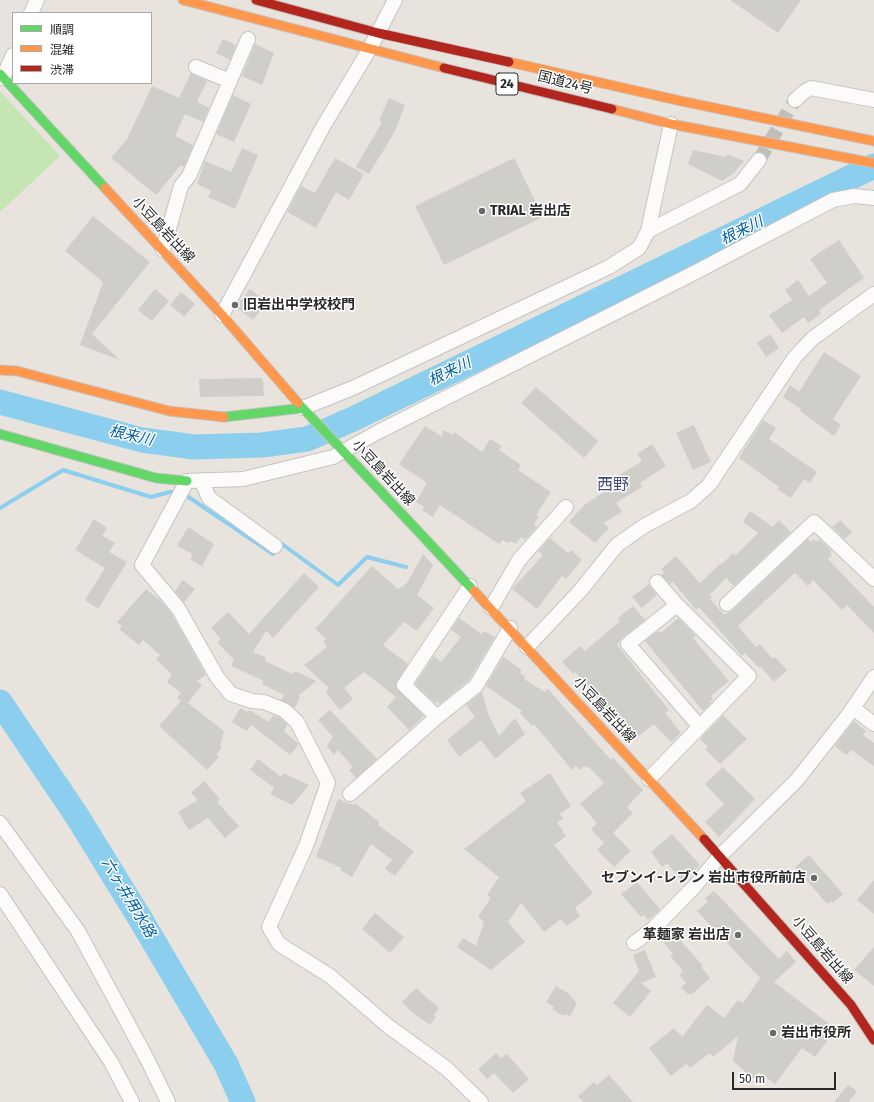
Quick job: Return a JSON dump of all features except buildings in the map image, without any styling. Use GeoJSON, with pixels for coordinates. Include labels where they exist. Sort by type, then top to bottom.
{"type":"FeatureCollection","features":[{"type":"Feature","properties":{"kind":"main road","name":"国道24号"},"geometry":{"type":"LineString","coordinates":[[183,0],[369,50],[671,124],[834,154],[874,163]]}},
{"type":"Feature","properties":{"kind":"main road","name":"国道24号"},"geometry":{"type":"LineString","coordinates":[[256,0],[378,33],[681,101],[870,140]]}},
{"type":"Feature","properties":{"kind":"main road","name":"小豆島岩出線"},"geometry":{"type":"LineString","coordinates":[[2,76],[222,315],[303,408],[510,628],[720,856],[851,1005],[874,1040]]}},
{"type":"Feature","properties":{"kind":"main road"},"geometry":{"type":"LineString","coordinates":[[0,370],[17,371],[169,411],[224,417],[303,408]]}},
{"type":"Feature","properties":{"kind":"main road"},"geometry":{"type":"LineString","coordinates":[[0,434],[156,478],[186,480]]}},
{"type":"Feature","properties":{"kind":"street"},"geometry":{"type":"LineString","coordinates":[[31,12],[37,0]]}},
{"type":"Feature","properties":{"kind":"street"},"geometry":{"type":"LineString","coordinates":[[222,315],[324,125],[369,50],[395,0]]}},
{"type":"Feature","properties":{"kind":"street"},"geometry":{"type":"LineString","coordinates":[[163,250],[181,186],[189,176],[248,39]]}},
{"type":"Feature","properties":{"kind":"street"},"geometry":{"type":"LineString","coordinates":[[2,76],[12,57]]}},
{"type":"Feature","properties":{"kind":"street"},"geometry":{"type":"LineString","coordinates":[[196,67],[230,81]]}},
{"type":"Feature","properties":{"kind":"street"},"geometry":{"type":"LineString","coordinates":[[795,100],[811,88],[874,100]]}},
{"type":"Feature","properties":{"kind":"street"},"geometry":{"type":"LineString","coordinates":[[303,408],[355,386],[609,267],[638,248],[648,231],[671,124]]}},
{"type":"Feature","properties":{"kind":"street"},"geometry":{"type":"LineString","coordinates":[[648,231],[740,184],[759,160]]}},
{"type":"Feature","properties":{"kind":"street"},"geometry":{"type":"LineString","coordinates":[[481,1102],[446,1068],[388,1026],[330,976],[279,944],[269,927],[306,846],[328,783],[297,722],[284,710],[264,702],[252,701],[231,694],[217,677],[178,608],[142,565],[186,480],[243,479],[333,457],[340,448],[692,274],[833,200],[854,196],[874,198]]}},
{"type":"Feature","properties":{"kind":"street"},"geometry":{"type":"LineString","coordinates":[[527,647],[580,591],[617,545],[644,526],[691,501],[709,485],[795,357],[813,338],[874,294]]}},
{"type":"Feature","properties":{"kind":"street"},"geometry":{"type":"LineString","coordinates":[[201,480],[209,498],[275,546]]}},
{"type":"Feature","properties":{"kind":"street"},"geometry":{"type":"LineString","coordinates":[[490,608],[519,560],[566,507]]}},
{"type":"Feature","properties":{"kind":"street"},"geometry":{"type":"LineString","coordinates":[[727,604],[814,522],[874,578]]}},
{"type":"Feature","properties":{"kind":"street"},"geometry":{"type":"LineString","coordinates":[[649,779],[749,676],[677,605],[657,582]]}},
{"type":"Feature","properties":{"kind":"street"},"geometry":{"type":"LineString","coordinates":[[437,717],[404,685],[470,586]]}},
{"type":"Feature","properties":{"kind":"street"},"geometry":{"type":"LineString","coordinates":[[677,605],[628,644],[700,727]]}},
{"type":"Feature","properties":{"kind":"street"},"geometry":{"type":"LineString","coordinates":[[350,794],[437,717],[476,686],[510,628]]}},
{"type":"Feature","properties":{"kind":"street"},"geometry":{"type":"LineString","coordinates":[[634,943],[655,927],[694,887],[720,856],[796,781],[853,708],[874,677]]}},
{"type":"Feature","properties":{"kind":"street"},"geometry":{"type":"LineString","coordinates":[[853,708],[874,724]]}},
{"type":"Feature","properties":{"kind":"street"},"geometry":{"type":"LineString","coordinates":[[0,823],[78,931],[147,1059],[168,1102]]}},
{"type":"Feature","properties":{"kind":"street"},"geometry":{"type":"LineString","coordinates":[[0,894],[111,1062],[132,1102]]}},
{"type":"Feature","properties":{"kind":"green space"},"geometry":{"type":"Polygon","coordinates":[[[0,91],[60,156],[0,212],[0,91]]]}},
{"type":"Feature","properties":{"kind":"waterway","name":"根来川"},"geometry":{"type":"LineString","coordinates":[[0,402],[142,440],[194,447],[262,445],[307,439],[353,419],[874,166]]}},
{"type":"Feature","properties":{"kind":"waterway"},"geometry":{"type":"LineString","coordinates":[[0,508],[63,470],[151,497],[170,492],[177,493]]}},
{"type":"Feature","properties":{"kind":"waterway"},"geometry":{"type":"LineString","coordinates":[[184,494],[273,554],[282,544],[338,585],[367,557],[406,567]]}},
{"type":"Feature","properties":{"kind":"waterway","name":"六ヶ井用水路"},"geometry":{"type":"LineString","coordinates":[[0,702],[77,816],[141,920],[226,1064],[243,1102]]}},
{"type":"Feature","properties":{"kind":"tunnel"},"geometry":{"type":"LineString","coordinates":[[759,160],[795,100]]}},
{"type":"Feature","properties":{"kind":"traffic: fast"},"geometry":{"type":"LineString","coordinates":[[0,74],[105,188]]}},
{"type":"Feature","properties":{"kind":"traffic: fast"},"geometry":{"type":"LineString","coordinates":[[298,403],[474,591]]}},
{"type":"Feature","properties":{"kind":"traffic: fast"},"geometry":{"type":"LineString","coordinates":[[224,417],[303,408]]}},
{"type":"Feature","properties":{"kind":"traffic: fast"},"geometry":{"type":"LineString","coordinates":[[0,434],[156,478],[187,481]]}},
{"type":"Feature","properties":{"kind":"traffic: slow"},"geometry":{"type":"LineString","coordinates":[[183,0],[444,68]]}},
{"type":"Feature","properties":{"kind":"traffic: slow"},"geometry":{"type":"LineString","coordinates":[[509,62],[681,101],[874,141]]}},
{"type":"Feature","properties":{"kind":"traffic: slow"},"geometry":{"type":"LineString","coordinates":[[612,109],[671,124],[874,163]]}},
{"type":"Feature","properties":{"kind":"traffic: slow"},"geometry":{"type":"LineString","coordinates":[[105,188],[222,315],[298,403]]}},
{"type":"Feature","properties":{"kind":"traffic: slow"},"geometry":{"type":"LineString","coordinates":[[0,370],[17,371],[169,411],[224,417]]}},
{"type":"Feature","properties":{"kind":"traffic: slow"},"geometry":{"type":"LineString","coordinates":[[474,591],[704,839]]}},
{"type":"Feature","properties":{"kind":"traffic: jam"},"geometry":{"type":"LineString","coordinates":[[256,0],[378,33],[509,62]]}},
{"type":"Feature","properties":{"kind":"traffic: jam"},"geometry":{"type":"LineString","coordinates":[[444,68],[612,109]]}},
{"type":"Feature","properties":{"kind":"traffic: jam"},"geometry":{"type":"LineString","coordinates":[[704,839],[851,1005],[874,1040]]}},
{"type":"Feature","properties":{"kind":"place","name":"TRIAL 岩出店"},"geometry":{"type":"Point","coordinates":[482,211]}},
{"type":"Feature","properties":{"kind":"place","name":"旧岩出中学校校門"},"geometry":{"type":"Point","coordinates":[235,305]}},
{"type":"Feature","properties":{"kind":"place","name":"セブンイ-レブン 岩出市役所前店"},"geometry":{"type":"Point","coordinates":[814,878]}},
{"type":"Feature","properties":{"kind":"place","name":"革麺家 岩出店"},"geometry":{"type":"Point","coordinates":[738,935]}},
{"type":"Feature","properties":{"kind":"place","name":"岩出市役所"},"geometry":{"type":"Point","coordinates":[773,1033]}},
{"type":"Feature","properties":{"kind":"district","name":"西野"},"geometry":{"type":"Point","coordinates":[613,486]}}]}
